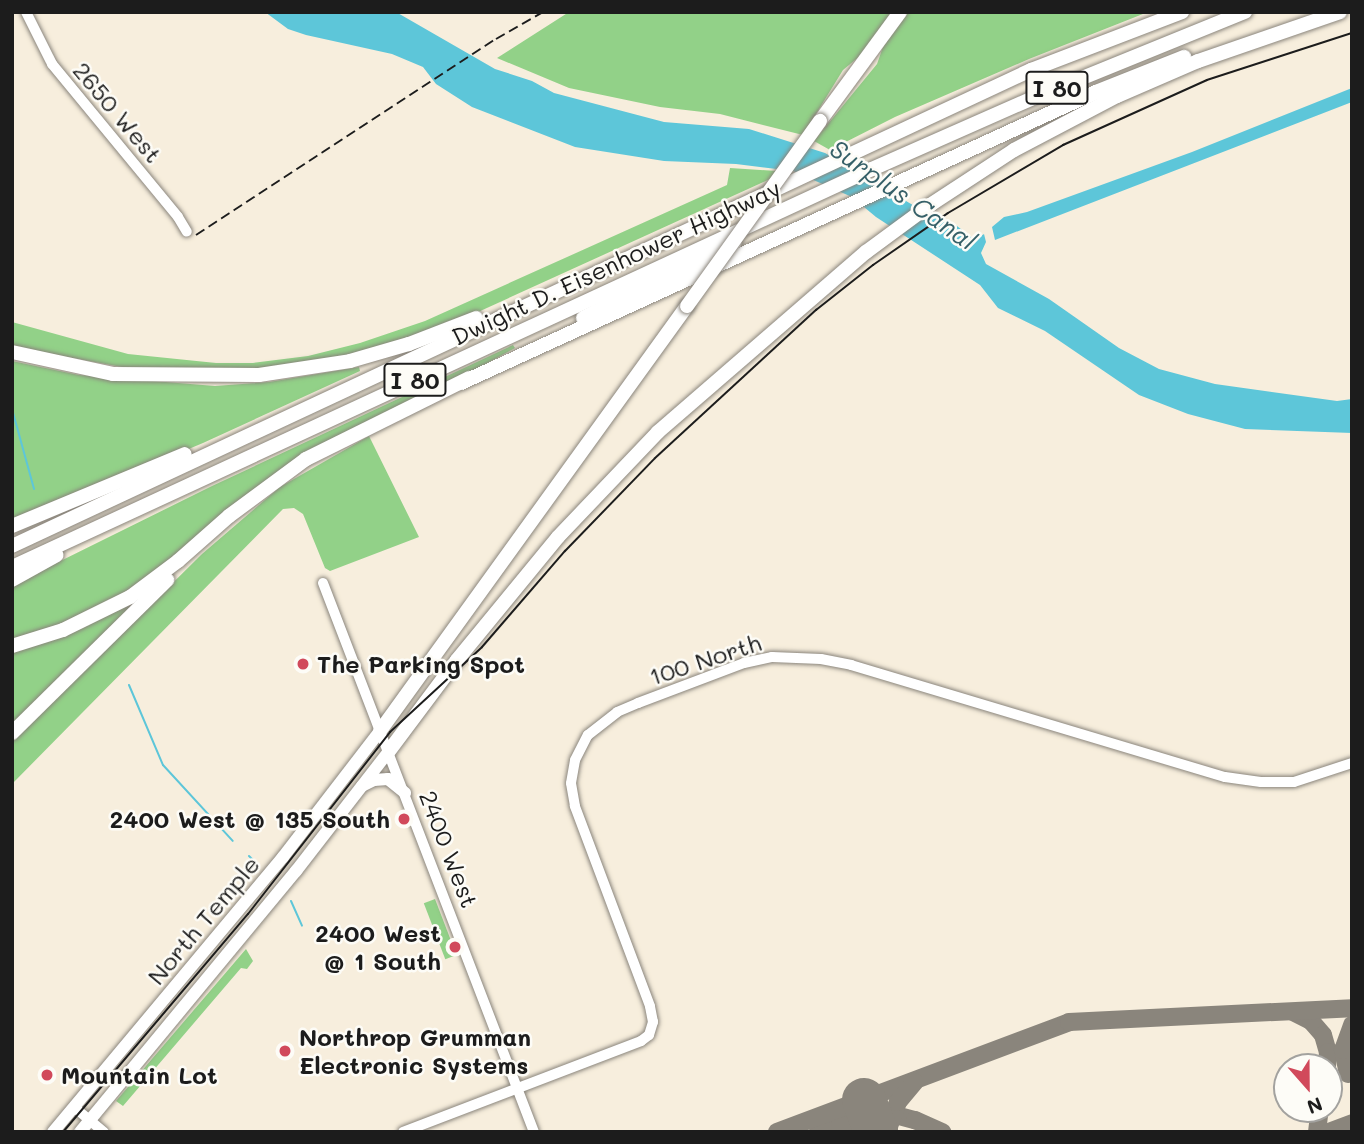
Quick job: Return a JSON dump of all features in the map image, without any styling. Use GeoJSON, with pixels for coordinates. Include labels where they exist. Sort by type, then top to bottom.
{"type":"FeatureCollection","features":[{"type":"Feature","properties":{"kind":"highway"},"geometry":{"type":"LineString","coordinates":[[380,731],[900,12]]}},
{"type":"Feature","properties":{"kind":"highway","name":"Dwight D. Eisenhower Highway"},"geometry":{"type":"LineString","coordinates":[[12,546],[1031,70],[1182,12]]}},
{"type":"Feature","properties":{"kind":"highway","name":"Dwight D. Eisenhower Highway"},"geometry":{"type":"LineString","coordinates":[[12,567],[818,193],[1033,97],[1245,12]]}},
{"type":"Feature","properties":{"kind":"highway"},"geometry":{"type":"LineString","coordinates":[[12,646],[63,630],[130,597],[161,575],[229,516],[306,459],[461,383],[1096,92],[1177,60],[1339,12]]}},
{"type":"Feature","properties":{"kind":"highway"},"geometry":{"type":"LineString","coordinates":[[389,751],[457,660],[558,537],[657,432],[886,237],[1014,150],[1117,96],[1198,61],[1339,12]]}},
{"type":"Feature","properties":{"kind":"highway"},"geometry":{"type":"LineString","coordinates":[[461,383],[639,289],[779,221],[818,193]]}},
{"type":"Feature","properties":{"kind":"highway"},"geometry":{"type":"LineString","coordinates":[[12,352],[113,374],[234,376],[299,370],[350,361],[409,344],[592,274]]}},
{"type":"Feature","properties":{"kind":"highway"},"geometry":{"type":"LineString","coordinates":[[12,526],[58,504],[301,410]]}},
{"type":"Feature","properties":{"kind":"highway"},"geometry":{"type":"LineString","coordinates":[[12,580],[167,494]]}},
{"type":"Feature","properties":{"kind":"highway"},"geometry":{"type":"LineString","coordinates":[[12,733],[229,516]]}},
{"type":"Feature","properties":{"kind":"main road","name":"North Temple"},"geometry":{"type":"LineString","coordinates":[[53,1132],[268,875],[380,731]]}},
{"type":"Feature","properties":{"kind":"main road","name":"North Temple"},"geometry":{"type":"LineString","coordinates":[[80,1132],[296,871],[389,751]]}},
{"type":"Feature","properties":{"kind":"main road"},"geometry":{"type":"LineString","coordinates":[[362,786],[374,780],[388,779],[405,793]]}},
{"type":"Feature","properties":{"kind":"street","name":"2650 West"},"geometry":{"type":"LineString","coordinates":[[26,12],[52,64],[178,217],[187,232]]}},
{"type":"Feature","properties":{"kind":"street","name":"2400 West"},"geometry":{"type":"LineString","coordinates":[[323,583],[534,1132]]}},
{"type":"Feature","properties":{"kind":"street","name":"100 North"},"geometry":{"type":"LineString","coordinates":[[517,1087],[641,1041],[649,1035],[652,1014],[575,806],[571,783],[575,760],[588,735],[617,712],[651,698],[744,663],[772,657],[821,659],[1225,777],[1261,782],[1294,782],[1352,764]]}},
{"type":"Feature","properties":{"kind":"street"},"geometry":{"type":"LineString","coordinates":[[403,1132],[517,1087]]}},
{"type":"Feature","properties":{"kind":"street"},"geometry":{"type":"LineString","coordinates":[[74,1107],[104,1132]]}},
{"type":"Feature","properties":{"kind":"green space"},"geometry":{"type":"Polygon","coordinates":[[[569,12],[892,12],[861,55],[843,70],[803,135],[720,114],[660,107],[569,88],[497,58],[569,12]]]}},
{"type":"Feature","properties":{"kind":"green space"},"geometry":{"type":"Polygon","coordinates":[[[907,12],[1148,12],[1029,59],[895,117],[830,150],[814,141],[877,64],[883,47],[907,12]]]}},
{"type":"Feature","properties":{"kind":"green space"},"geometry":{"type":"Polygon","coordinates":[[[730,168],[776,171],[770,179],[445,327],[348,356],[241,371],[133,369],[12,347],[12,322],[128,354],[216,363],[253,363],[308,356],[360,343],[425,321],[727,185],[730,168]]]}},
{"type":"Feature","properties":{"kind":"green space"},"geometry":{"type":"Polygon","coordinates":[[[513,345],[515,348],[452,382],[355,428],[102,609],[12,643],[12,585],[212,486],[513,345]]]}},
{"type":"Feature","properties":{"kind":"green space"},"geometry":{"type":"Polygon","coordinates":[[[12,361],[79,375],[215,386],[269,382],[359,367],[360,371],[203,443],[12,523],[12,361]]]}},
{"type":"Feature","properties":{"kind":"green space"},"geometry":{"type":"Polygon","coordinates":[[[369,436],[419,537],[330,571],[325,568],[303,514],[294,508],[283,509],[12,784],[12,742],[202,554],[280,487],[369,436]]]}},
{"type":"Feature","properties":{"kind":"green space"},"geometry":{"type":"Polygon","coordinates":[[[144,593],[12,727],[12,651],[144,593]]]}},
{"type":"Feature","properties":{"kind":"green space"},"geometry":{"type":"Polygon","coordinates":[[[435,899],[457,955],[445,959],[424,903],[435,899]]]}},
{"type":"Feature","properties":{"kind":"green space"},"geometry":{"type":"Polygon","coordinates":[[[246,949],[253,961],[247,969],[241,968],[123,1106],[116,1101],[246,949]]]}},
{"type":"Feature","properties":{"kind":"water"},"geometry":{"type":"Polygon","coordinates":[[[265,12],[396,12],[495,69],[532,81],[554,93],[664,122],[749,129],[825,153],[933,217],[957,226],[975,240],[984,234],[986,242],[981,253],[986,264],[1049,299],[1119,348],[1159,369],[1215,384],[1337,401],[1352,399],[1352,433],[1245,429],[1188,414],[1139,395],[1045,331],[998,308],[980,285],[876,217],[852,197],[793,171],[736,164],[664,161],[575,147],[472,107],[436,84],[423,67],[392,54],[288,29],[265,12]]]}},
{"type":"Feature","properties":{"kind":"water"},"geometry":{"type":"Polygon","coordinates":[[[1352,88],[1352,102],[995,240],[992,227],[1004,217],[1027,212],[1192,152],[1352,88]]]}},
{"type":"Feature","properties":{"kind":"waterway"},"geometry":{"type":"LineString","coordinates":[[12,409],[34,489]]}},
{"type":"Feature","properties":{"kind":"waterway"},"geometry":{"type":"LineString","coordinates":[[129,685],[163,765],[233,841]]}},
{"type":"Feature","properties":{"kind":"waterway"},"geometry":{"type":"LineString","coordinates":[[249,856],[258,865]]}},
{"type":"Feature","properties":{"kind":"waterway"},"geometry":{"type":"LineString","coordinates":[[291,901],[302,926]]}},
{"type":"Feature","properties":{"kind":"taxiway"},"geometry":{"type":"LineString","coordinates":[[777,1132],[1069,1022],[1352,1008]]}},
{"type":"Feature","properties":{"kind":"taxiway"},"geometry":{"type":"LineString","coordinates":[[1293,1012],[1311,1021],[1323,1035],[1328,1053]]}},
{"type":"Feature","properties":{"kind":"taxiway"},"geometry":{"type":"LineString","coordinates":[[1348,1074],[1343,1050],[1352,1025]]}},
{"type":"Feature","properties":{"kind":"taxiway"},"geometry":{"type":"LineString","coordinates":[[887,1132],[898,1102],[915,1082]]}},
{"type":"Feature","properties":{"kind":"taxiway"},"geometry":{"type":"LineString","coordinates":[[845,1112],[888,1113],[915,1120],[942,1132]]}},
{"type":"Feature","properties":{"kind":"taxiway"},"geometry":{"type":"LineString","coordinates":[[814,1122],[840,1124],[858,1132]]}},
{"type":"Feature","properties":{"kind":"taxiway"},"geometry":{"type":"LineString","coordinates":[[1317,1132],[1318,1123]]}},
{"type":"Feature","properties":{"kind":"taxiway"},"geometry":{"type":"LineString","coordinates":[[1329,1132],[1352,1123]]}},
{"type":"Feature","properties":{"kind":"runway"},"geometry":{"type":"LineString","coordinates":[[864,1100],[876,1132]]}},
{"type":"Feature","properties":{"kind":"tram line"},"geometry":{"type":"LineString","coordinates":[[63,1132],[248,914],[390,732],[482,647],[565,551],[655,458],[816,310],[873,265],[948,213],[1063,145],[1207,80],[1352,33]]}},
{"type":"Feature","properties":{"kind":"railway"},"geometry":{"type":"LineString","coordinates":[[196,235],[496,39],[543,12]]}},
{"type":"Feature","properties":{"kind":"place","name":"The Parking Spot"},"geometry":{"type":"Point","coordinates":[303,664]}},
{"type":"Feature","properties":{"kind":"place","name":"2400 West @ 135 South"},"geometry":{"type":"Point","coordinates":[404,819]}},
{"type":"Feature","properties":{"kind":"place","name":"2400 West @ 1 South"},"geometry":{"type":"Point","coordinates":[455,947]}},
{"type":"Feature","properties":{"kind":"place","name":"Northrop Grumman Electronic Systems"},"geometry":{"type":"Point","coordinates":[285,1051]}},
{"type":"Feature","properties":{"kind":"place","name":"Mountain Lot"},"geometry":{"type":"Point","coordinates":[47,1075]}},
{"type":"Feature","properties":{"kind":"water label","name":"Surplus Canal"},"geometry":{"type":"Point","coordinates":[903,195]}}]}
